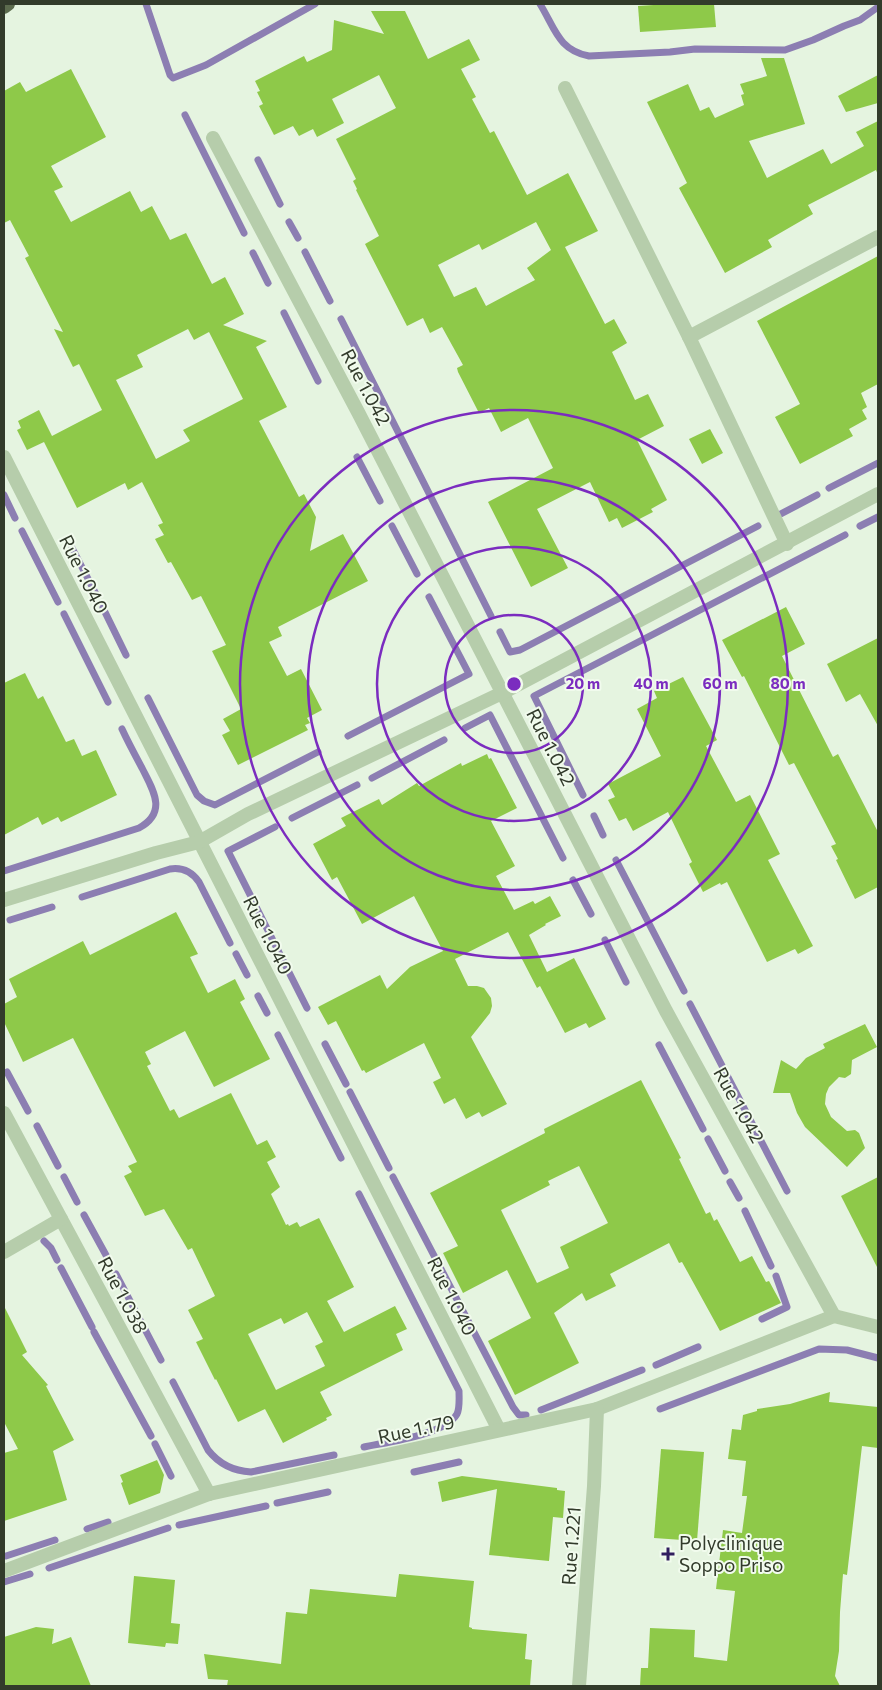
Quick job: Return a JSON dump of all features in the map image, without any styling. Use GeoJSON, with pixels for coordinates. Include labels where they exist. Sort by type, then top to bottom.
{"type":"FeatureCollection","features":[{"type":"Feature","properties":{"kind":"highway"},"geometry":{"type":"LineString","coordinates":[[4,7],[8,4]]}},
{"type":"Feature","properties":{"kind":"street"},"geometry":{"type":"LineString","coordinates":[[565,88],[689,337],[786,544]]}},
{"type":"Feature","properties":{"kind":"street","name":"Rue 1.042"},"geometry":{"type":"LineString","coordinates":[[213,138],[359,414],[666,1011],[834,1316]]}},
{"type":"Feature","properties":{"kind":"street"},"geometry":{"type":"LineString","coordinates":[[689,337],[878,238]]}},
{"type":"Feature","properties":{"kind":"street","name":"Rue 1.040"},"geometry":{"type":"LineString","coordinates":[[4,458],[499,1430]]}},
{"type":"Feature","properties":{"kind":"street"},"geometry":{"type":"LineString","coordinates":[[4,900],[156,853],[199,842],[248,814],[502,693],[878,494]]}},
{"type":"Feature","properties":{"kind":"street","name":"Rue 1.038"},"geometry":{"type":"LineString","coordinates":[[4,1113],[209,1494]]}},
{"type":"Feature","properties":{"kind":"street"},"geometry":{"type":"LineString","coordinates":[[4,1252],[61,1219]]}},
{"type":"Feature","properties":{"kind":"street"},"geometry":{"type":"LineString","coordinates":[[834,1316],[878,1327]]}},
{"type":"Feature","properties":{"kind":"street","name":"Rue 1.179"},"geometry":{"type":"LineString","coordinates":[[4,1572],[209,1494],[597,1408],[834,1316]]}},
{"type":"Feature","properties":{"kind":"street","name":"Rue 1.221"},"geometry":{"type":"LineString","coordinates":[[579,1686],[594,1486],[597,1408]]}},
{"type":"Feature","properties":{"kind":"building"},"geometry":{"type":"Polygon","coordinates":[[[714,4],[716,27],[640,32],[638,6],[714,4]]]}},
{"type":"Feature","properties":{"kind":"building"},"geometry":{"type":"Polygon","coordinates":[[[371,11],[405,11],[428,59],[469,39],[480,60],[461,69],[476,97],[472,99],[490,133],[494,131],[527,195],[568,173],[598,231],[565,247],[605,324],[614,319],[627,343],[612,352],[635,400],[648,394],[664,426],[637,440],[667,500],[651,509],[653,512],[622,528],[617,518],[609,522],[590,482],[537,509],[568,568],[531,587],[488,502],[553,468],[528,418],[501,432],[489,408],[479,413],[458,372],[457,368],[463,365],[442,327],[430,333],[423,318],[407,326],[365,244],[379,236],[356,190],[353,181],[356,179],[336,139],[396,108],[379,75],[332,99],[344,123],[317,137],[313,129],[299,136],[293,126],[274,135],[259,106],[263,104],[257,92],[260,91],[255,81],[304,56],[307,62],[332,50],[334,20],[384,34],[371,11]],[[536,222],[482,250],[479,244],[438,265],[454,297],[476,287],[486,306],[535,280],[527,268],[551,250],[536,222]]]}},
{"type":"Feature","properties":{"kind":"building"},"geometry":{"type":"Polygon","coordinates":[[[761,58],[784,58],[805,124],[749,141],[767,178],[823,149],[831,164],[864,146],[856,132],[878,121],[878,175],[876,170],[808,205],[813,214],[768,240],[772,247],[725,273],[679,188],[687,183],[647,102],[688,84],[700,111],[709,107],[715,118],[744,105],[741,95],[744,94],[740,84],[767,76],[761,58]]]}},
{"type":"Feature","properties":{"kind":"building"},"geometry":{"type":"Polygon","coordinates":[[[71,69],[106,137],[51,166],[63,187],[54,191],[71,222],[130,191],[141,212],[152,206],[170,240],[186,233],[212,284],[225,277],[244,314],[223,325],[267,341],[256,347],[287,407],[259,421],[299,497],[304,494],[316,517],[310,551],[343,534],[368,581],[278,627],[282,636],[269,642],[287,676],[301,669],[322,710],[307,718],[310,723],[305,725],[308,730],[238,765],[222,735],[230,731],[223,719],[241,709],[212,651],[226,645],[201,596],[192,600],[171,562],[168,563],[155,539],[164,535],[158,525],[163,523],[142,482],[128,490],[125,483],[77,508],[44,442],[27,450],[17,430],[21,428],[18,421],[39,410],[52,436],[102,410],[79,364],[73,367],[54,329],[63,332],[25,258],[29,256],[10,220],[4,223],[4,91],[20,82],[26,92],[71,69]],[[188,329],[137,355],[143,367],[116,380],[156,459],[190,441],[183,430],[243,399],[209,332],[194,340],[188,329]]]}},
{"type":"Feature","properties":{"kind":"building"},"geometry":{"type":"Polygon","coordinates":[[[878,75],[878,103],[846,112],[838,96],[878,75]]]}},
{"type":"Feature","properties":{"kind":"building"},"geometry":{"type":"Polygon","coordinates":[[[878,256],[878,384],[861,393],[867,407],[862,410],[867,419],[849,429],[853,436],[800,464],[775,417],[800,404],[757,321],[878,256]]]}},
{"type":"Feature","properties":{"kind":"building"},"geometry":{"type":"Polygon","coordinates":[[[710,429],[723,453],[702,464],[689,439],[710,429]]]}},
{"type":"Feature","properties":{"kind":"building"},"geometry":{"type":"Polygon","coordinates":[[[786,607],[805,644],[782,656],[833,757],[838,754],[878,832],[878,887],[855,899],[831,846],[836,844],[794,763],[789,765],[744,676],[742,677],[722,640],[786,607]]]}},
{"type":"Feature","properties":{"kind":"building"},"geometry":{"type":"Polygon","coordinates":[[[878,638],[878,726],[860,694],[846,702],[827,664],[878,638]]]}},
{"type":"Feature","properties":{"kind":"building"},"geometry":{"type":"Polygon","coordinates":[[[25,673],[38,699],[43,696],[66,742],[74,739],[82,756],[96,750],[117,795],[61,822],[58,817],[42,825],[38,817],[4,835],[4,683],[25,673]]]}},
{"type":"Feature","properties":{"kind":"building"},"geometry":{"type":"Polygon","coordinates":[[[683,677],[717,740],[706,746],[736,802],[750,795],[780,854],[768,860],[813,946],[798,954],[795,949],[767,962],[727,882],[721,885],[720,883],[703,892],[689,864],[692,862],[668,812],[633,831],[626,818],[619,821],[608,800],[615,797],[608,784],[661,756],[637,709],[657,698],[654,691],[683,677]]]}},
{"type":"Feature","properties":{"kind":"building"},"geometry":{"type":"Polygon","coordinates":[[[487,754],[489,759],[491,758],[517,808],[491,821],[515,866],[496,876],[514,910],[533,901],[535,904],[550,896],[561,916],[529,935],[547,972],[574,958],[606,1019],[589,1028],[586,1023],[565,1033],[540,986],[537,988],[508,932],[455,959],[468,986],[484,988],[491,998],[492,1006],[490,1013],[471,1037],[507,1104],[482,1117],[479,1112],[466,1119],[455,1098],[444,1104],[433,1082],[441,1078],[424,1043],[366,1073],[364,1070],[362,1071],[336,1021],[328,1025],[318,1007],[380,975],[387,989],[410,967],[443,951],[414,896],[362,924],[337,877],[332,880],[313,844],[346,826],[341,818],[379,799],[382,805],[417,783],[419,786],[461,763],[462,766],[487,754]]]}},
{"type":"Feature","properties":{"kind":"building"},"geometry":{"type":"Polygon","coordinates":[[[176,912],[198,954],[190,957],[208,993],[235,979],[245,999],[240,1002],[270,1059],[214,1087],[185,1031],[145,1052],[151,1064],[147,1066],[170,1111],[174,1109],[179,1118],[231,1093],[257,1145],[267,1140],[276,1157],[267,1162],[280,1187],[271,1194],[286,1225],[288,1224],[289,1226],[297,1222],[300,1227],[319,1218],[354,1287],[327,1301],[344,1332],[395,1306],[407,1329],[396,1334],[403,1350],[320,1392],[332,1415],[326,1418],[327,1420],[283,1443],[265,1409],[238,1422],[215,1380],[196,1342],[203,1339],[188,1310],[215,1296],[192,1248],[188,1250],[164,1209],[145,1216],[124,1176],[132,1172],[128,1166],[137,1162],[73,1038],[23,1062],[4,1022],[4,1004],[17,997],[9,979],[83,941],[90,955],[176,912]],[[307,1312],[284,1324],[281,1318],[248,1334],[276,1390],[325,1366],[315,1346],[323,1342],[307,1312]]]}},
{"type":"Feature","properties":{"kind":"building"},"geometry":{"type":"Polygon","coordinates":[[[865,1024],[877,1047],[852,1060],[851,1074],[845,1078],[839,1077],[829,1087],[826,1094],[825,1104],[831,1117],[847,1131],[855,1130],[859,1133],[865,1148],[847,1167],[805,1127],[797,1113],[790,1093],[773,1093],[781,1060],[796,1069],[806,1058],[825,1048],[823,1044],[865,1024]]]}},
{"type":"Feature","properties":{"kind":"building"},"geometry":{"type":"Polygon","coordinates":[[[641,1080],[681,1158],[679,1159],[706,1214],[710,1212],[714,1221],[717,1219],[740,1262],[752,1256],[766,1282],[769,1281],[781,1303],[720,1331],[682,1262],[679,1263],[669,1243],[610,1274],[616,1286],[586,1301],[582,1293],[554,1313],[579,1363],[515,1395],[488,1341],[531,1318],[507,1270],[463,1293],[443,1253],[458,1246],[430,1193],[545,1133],[544,1129],[641,1080]],[[579,1166],[548,1181],[550,1185],[501,1210],[537,1283],[569,1268],[560,1247],[608,1223],[579,1166]]]}},
{"type":"Feature","properties":{"kind":"building"},"geometry":{"type":"Polygon","coordinates":[[[878,1177],[878,1269],[841,1196],[878,1177]]]}},
{"type":"Feature","properties":{"kind":"building"},"geometry":{"type":"Polygon","coordinates":[[[4,1306],[27,1352],[22,1355],[48,1385],[46,1386],[74,1440],[53,1451],[67,1500],[4,1521],[4,1453],[18,1449],[4,1422],[4,1306]]]}},
{"type":"Feature","properties":{"kind":"building"},"geometry":{"type":"Polygon","coordinates":[[[830,1392],[829,1402],[878,1407],[878,1448],[862,1446],[847,1575],[843,1574],[839,1651],[835,1676],[840,1686],[640,1686],[641,1668],[648,1668],[650,1628],[695,1630],[694,1657],[727,1661],[735,1591],[716,1589],[723,1530],[742,1533],[747,1496],[742,1496],[746,1461],[728,1459],[732,1429],[741,1430],[743,1415],[757,1411],[757,1409],[790,1404],[830,1392]]]}},
{"type":"Feature","properties":{"kind":"building"},"geometry":{"type":"Polygon","coordinates":[[[661,1449],[704,1452],[697,1541],[654,1538],[661,1449]]]}},
{"type":"Feature","properties":{"kind":"building"},"geometry":{"type":"Polygon","coordinates":[[[157,1460],[164,1475],[160,1493],[129,1505],[120,1475],[157,1460]]]}},
{"type":"Feature","properties":{"kind":"building"},"geometry":{"type":"Polygon","coordinates":[[[462,1476],[557,1488],[557,1490],[565,1491],[563,1518],[553,1517],[549,1561],[489,1555],[497,1489],[442,1502],[438,1482],[462,1476]]]}},
{"type":"Feature","properties":{"kind":"building"},"geometry":{"type":"Polygon","coordinates":[[[399,1574],[474,1581],[469,1627],[472,1629],[527,1634],[525,1659],[532,1660],[530,1686],[227,1686],[228,1680],[208,1679],[204,1654],[281,1664],[286,1612],[307,1614],[310,1589],[396,1597],[399,1574]]]}},
{"type":"Feature","properties":{"kind":"building"},"geometry":{"type":"Polygon","coordinates":[[[134,1576],[175,1580],[171,1623],[180,1624],[178,1644],[166,1643],[165,1647],[128,1643],[134,1576]]]}},
{"type":"Feature","properties":{"kind":"building"},"geometry":{"type":"Polygon","coordinates":[[[36,1627],[54,1629],[52,1644],[71,1637],[91,1686],[4,1686],[4,1637],[36,1627]]]}},
{"type":"Feature","properties":{"kind":"waterway"},"geometry":{"type":"LineString","coordinates":[[146,4],[170,75],[173,78],[206,65],[315,4]]}},
{"type":"Feature","properties":{"kind":"waterway"},"geometry":{"type":"LineString","coordinates":[[540,4],[558,37],[570,49],[589,56],[695,49],[785,50],[860,20],[878,7]]}},
{"type":"Feature","properties":{"kind":"waterway"},"geometry":{"type":"LineString","coordinates":[[185,115],[244,233]]}},
{"type":"Feature","properties":{"kind":"waterway"},"geometry":{"type":"LineString","coordinates":[[258,160],[280,204]]}},
{"type":"Feature","properties":{"kind":"waterway"},"geometry":{"type":"LineString","coordinates":[[289,222],[298,238]]}},
{"type":"Feature","properties":{"kind":"waterway"},"geometry":{"type":"LineString","coordinates":[[305,252],[330,301]]}},
{"type":"Feature","properties":{"kind":"waterway"},"geometry":{"type":"LineString","coordinates":[[253,253],[268,283]]}},
{"type":"Feature","properties":{"kind":"waterway"},"geometry":{"type":"LineString","coordinates":[[284,313],[318,381]]}},
{"type":"Feature","properties":{"kind":"waterway"},"geometry":{"type":"LineString","coordinates":[[341,319],[491,616]]}},
{"type":"Feature","properties":{"kind":"waterway"},"geometry":{"type":"LineString","coordinates":[[357,457],[380,501]]}},
{"type":"Feature","properties":{"kind":"waterway"},"geometry":{"type":"LineString","coordinates":[[829,488],[878,463]]}},
{"type":"Feature","properties":{"kind":"waterway"},"geometry":{"type":"LineString","coordinates":[[4,495],[15,518]]}},
{"type":"Feature","properties":{"kind":"waterway"},"geometry":{"type":"LineString","coordinates":[[773,518],[817,495]]}},
{"type":"Feature","properties":{"kind":"waterway"},"geometry":{"type":"LineString","coordinates":[[860,526],[878,517]]}},
{"type":"Feature","properties":{"kind":"waterway"},"geometry":{"type":"LineString","coordinates":[[392,526],[417,574]]}},
{"type":"Feature","properties":{"kind":"waterway"},"geometry":{"type":"LineString","coordinates":[[500,632],[510,652],[520,650],[758,526]]}},
{"type":"Feature","properties":{"kind":"waterway"},"geometry":{"type":"LineString","coordinates":[[22,531],[58,602]]}},
{"type":"Feature","properties":{"kind":"waterway"},"geometry":{"type":"LineString","coordinates":[[583,795],[534,696],[845,535]]}},
{"type":"Feature","properties":{"kind":"waterway"},"geometry":{"type":"LineString","coordinates":[[72,548],[97,596]]}},
{"type":"Feature","properties":{"kind":"waterway"},"geometry":{"type":"LineString","coordinates":[[348,736],[469,674],[429,597]]}},
{"type":"Feature","properties":{"kind":"waterway"},"geometry":{"type":"LineString","coordinates":[[103,608],[126,655]]}},
{"type":"Feature","properties":{"kind":"waterway"},"geometry":{"type":"LineString","coordinates":[[64,614],[108,702]]}},
{"type":"Feature","properties":{"kind":"waterway"},"geometry":{"type":"LineString","coordinates":[[148,698],[197,795],[204,801],[215,805],[318,752]]}},
{"type":"Feature","properties":{"kind":"waterway"},"geometry":{"type":"LineString","coordinates":[[465,728],[490,715],[563,858]]}},
{"type":"Feature","properties":{"kind":"waterway"},"geometry":{"type":"LineString","coordinates":[[4,871],[139,828],[148,822],[156,808],[154,792],[122,729]]}},
{"type":"Feature","properties":{"kind":"waterway"},"geometry":{"type":"LineString","coordinates":[[372,778],[444,740]]}},
{"type":"Feature","properties":{"kind":"waterway"},"geometry":{"type":"LineString","coordinates":[[292,818],[357,785]]}},
{"type":"Feature","properties":{"kind":"waterway"},"geometry":{"type":"LineString","coordinates":[[594,816],[603,835]]}},
{"type":"Feature","properties":{"kind":"waterway"},"geometry":{"type":"LineString","coordinates":[[275,827],[228,851],[307,1008]]}},
{"type":"Feature","properties":{"kind":"waterway"},"geometry":{"type":"LineString","coordinates":[[616,860],[684,991]]}},
{"type":"Feature","properties":{"kind":"waterway"},"geometry":{"type":"LineString","coordinates":[[82,897],[170,869],[183,870],[193,875],[199,882],[230,943]]}},
{"type":"Feature","properties":{"kind":"waterway"},"geometry":{"type":"LineString","coordinates":[[573,880],[591,914]]}},
{"type":"Feature","properties":{"kind":"waterway"},"geometry":{"type":"LineString","coordinates":[[10,920],[52,907]]}},
{"type":"Feature","properties":{"kind":"waterway"},"geometry":{"type":"LineString","coordinates":[[605,940],[626,982]]}},
{"type":"Feature","properties":{"kind":"waterway"},"geometry":{"type":"LineString","coordinates":[[236,954],[247,975]]}},
{"type":"Feature","properties":{"kind":"waterway"},"geometry":{"type":"LineString","coordinates":[[258,996],[267,1013]]}},
{"type":"Feature","properties":{"kind":"waterway"},"geometry":{"type":"LineString","coordinates":[[690,1004],[787,1191]]}},
{"type":"Feature","properties":{"kind":"waterway"},"geometry":{"type":"LineString","coordinates":[[278,1035],[341,1158]]}},
{"type":"Feature","properties":{"kind":"waterway"},"geometry":{"type":"LineString","coordinates":[[325,1044],[346,1084]]}},
{"type":"Feature","properties":{"kind":"waterway"},"geometry":{"type":"LineString","coordinates":[[659,1045],[703,1129]]}},
{"type":"Feature","properties":{"kind":"waterway"},"geometry":{"type":"LineString","coordinates":[[7,1072],[28,1111]]}},
{"type":"Feature","properties":{"kind":"waterway"},"geometry":{"type":"LineString","coordinates":[[350,1092],[389,1168]]}},
{"type":"Feature","properties":{"kind":"waterway"},"geometry":{"type":"LineString","coordinates":[[37,1126],[58,1166]]}},
{"type":"Feature","properties":{"kind":"waterway"},"geometry":{"type":"LineString","coordinates":[[708,1139],[725,1171]]}},
{"type":"Feature","properties":{"kind":"waterway"},"geometry":{"type":"LineString","coordinates":[[64,1177],[77,1202]]}},
{"type":"Feature","properties":{"kind":"waterway"},"geometry":{"type":"LineString","coordinates":[[393,1177],[513,1407],[519,1415],[526,1415]]}},
{"type":"Feature","properties":{"kind":"waterway"},"geometry":{"type":"LineString","coordinates":[[730,1182],[739,1198]]}},
{"type":"Feature","properties":{"kind":"waterway"},"geometry":{"type":"LineString","coordinates":[[359,1194],[459,1391],[457,1414],[451,1421],[441,1427],[400,1440],[364,1447]]}},
{"type":"Feature","properties":{"kind":"waterway"},"geometry":{"type":"LineString","coordinates":[[745,1211],[771,1266]]}},
{"type":"Feature","properties":{"kind":"waterway"},"geometry":{"type":"LineString","coordinates":[[84,1215],[107,1257]]}},
{"type":"Feature","properties":{"kind":"waterway"},"geometry":{"type":"LineString","coordinates":[[44,1241],[51,1248],[57,1260]]}},
{"type":"Feature","properties":{"kind":"waterway"},"geometry":{"type":"LineString","coordinates":[[61,1268],[92,1327]]}},
{"type":"Feature","properties":{"kind":"waterway"},"geometry":{"type":"LineString","coordinates":[[116,1274],[161,1360]]}},
{"type":"Feature","properties":{"kind":"waterway"},"geometry":{"type":"LineString","coordinates":[[762,1319],[787,1307],[776,1276]]}},
{"type":"Feature","properties":{"kind":"waterway"},"geometry":{"type":"LineString","coordinates":[[94,1332],[151,1436]]}},
{"type":"Feature","properties":{"kind":"waterway"},"geometry":{"type":"LineString","coordinates":[[656,1365],[698,1347]]}},
{"type":"Feature","properties":{"kind":"waterway"},"geometry":{"type":"LineString","coordinates":[[660,1409],[819,1349],[847,1350],[878,1358]]}},
{"type":"Feature","properties":{"kind":"waterway"},"geometry":{"type":"LineString","coordinates":[[541,1410],[642,1370]]}},
{"type":"Feature","properties":{"kind":"waterway"},"geometry":{"type":"LineString","coordinates":[[173,1382],[208,1450],[227,1466],[251,1472],[334,1455]]}},
{"type":"Feature","properties":{"kind":"waterway"},"geometry":{"type":"LineString","coordinates":[[155,1444],[171,1476]]}},
{"type":"Feature","properties":{"kind":"waterway"},"geometry":{"type":"LineString","coordinates":[[414,1472],[459,1462]]}},
{"type":"Feature","properties":{"kind":"waterway"},"geometry":{"type":"LineString","coordinates":[[277,1503],[328,1492]]}},
{"type":"Feature","properties":{"kind":"waterway"},"geometry":{"type":"LineString","coordinates":[[179,1525],[266,1506]]}},
{"type":"Feature","properties":{"kind":"waterway"},"geometry":{"type":"LineString","coordinates":[[87,1529],[108,1522]]}},
{"type":"Feature","properties":{"kind":"waterway"},"geometry":{"type":"LineString","coordinates":[[49,1568],[168,1528]]}},
{"type":"Feature","properties":{"kind":"waterway"},"geometry":{"type":"LineString","coordinates":[[6,1556],[55,1540]]}},
{"type":"Feature","properties":{"kind":"waterway"},"geometry":{"type":"LineString","coordinates":[[4,1582],[30,1574]]}},
{"type":"Feature","properties":{"kind":"place","name":"Polyclinique Soppo Priso"},"geometry":{"type":"Point","coordinates":[668,1554]}}]}
